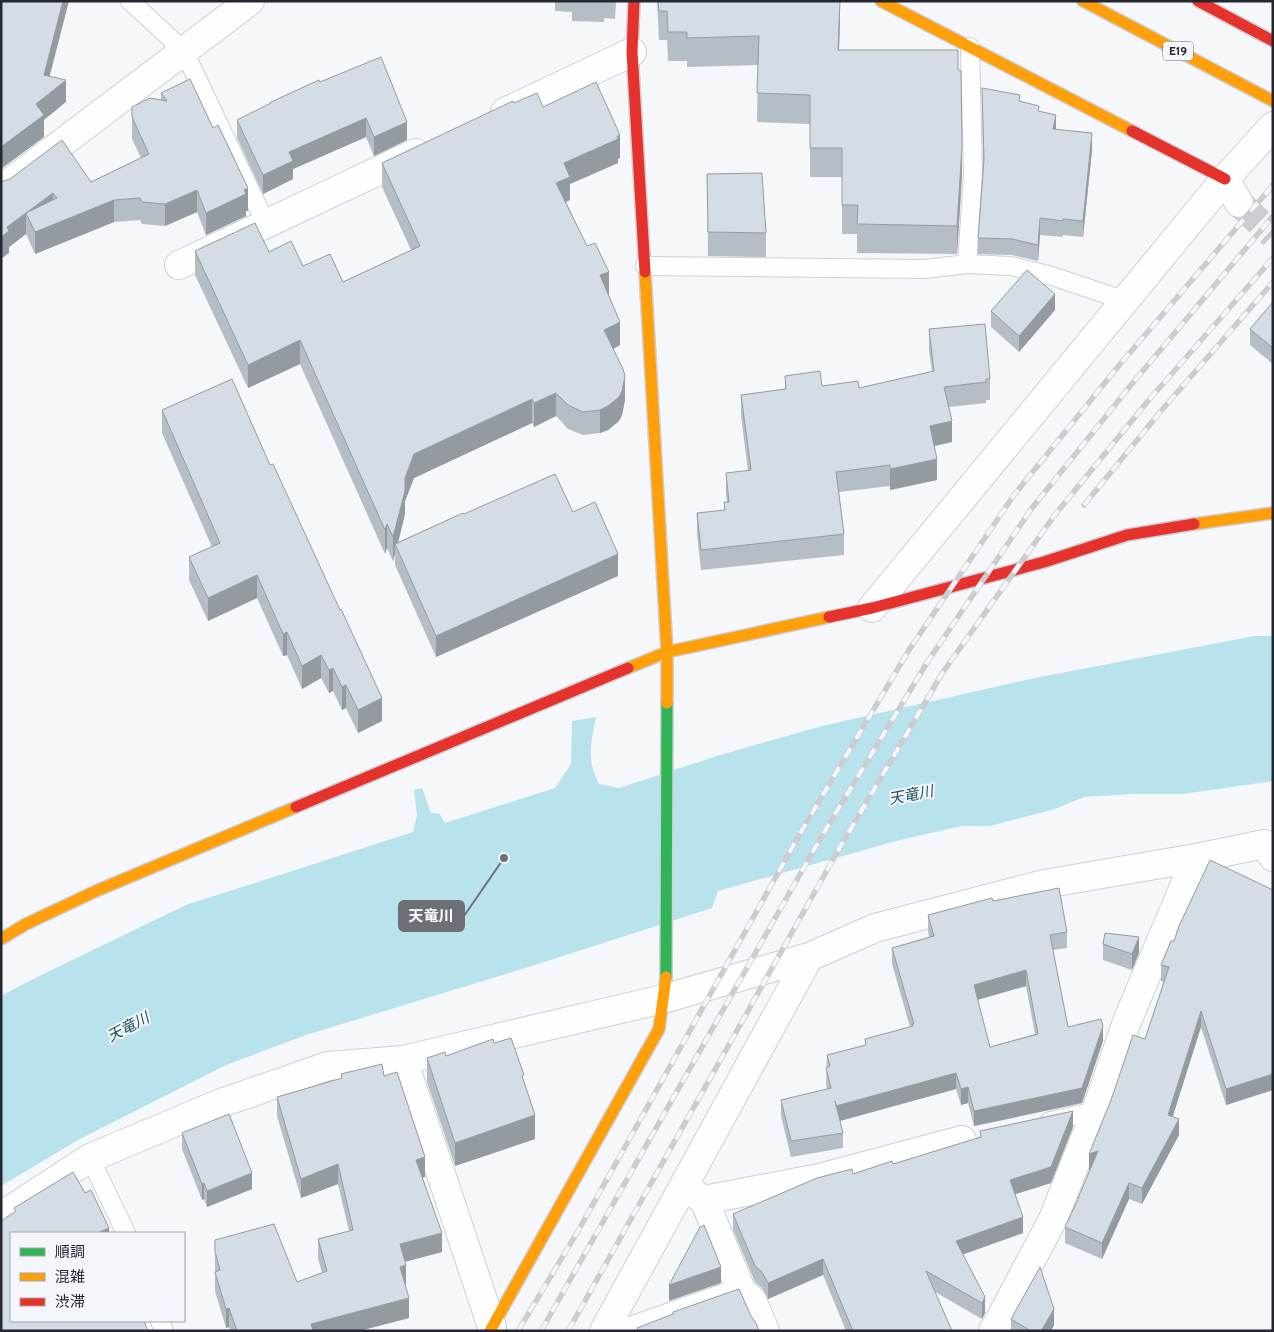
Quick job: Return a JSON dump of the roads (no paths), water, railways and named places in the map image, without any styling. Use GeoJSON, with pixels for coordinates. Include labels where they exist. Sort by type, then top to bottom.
{"type":"FeatureCollection","features":[{"type":"Feature","properties":{"kind":"main road"},"geometry":{"type":"LineString","coordinates":[[491,1329],[659,1029],[665,986],[667,652],[632,52],[634,1]]}},
{"type":"Feature","properties":{"kind":"main road"},"geometry":{"type":"LineString","coordinates":[[880,1],[970,47],[1232,191]]}},
{"type":"Feature","properties":{"kind":"main road","name":"E19"},"geometry":{"type":"LineString","coordinates":[[1083,1],[1273,101]]}},
{"type":"Feature","properties":{"kind":"main road"},"geometry":{"type":"LineString","coordinates":[[1198,1],[1273,41]]}},
{"type":"Feature","properties":{"kind":"main road"},"geometry":{"type":"LineString","coordinates":[[1,940],[26,924],[96,891],[667,652],[872,608],[1044,562],[1127,535],[1273,513]]}},
{"type":"Feature","properties":{"kind":"street"},"geometry":{"type":"LineString","coordinates":[[1,188],[250,1]]}},
{"type":"Feature","properties":{"kind":"street"},"geometry":{"type":"LineString","coordinates":[[480,123],[632,52]]}},
{"type":"Feature","properties":{"kind":"street"},"geometry":{"type":"LineString","coordinates":[[872,608],[1126,301],[1232,191],[1273,126]]}},
{"type":"Feature","properties":{"kind":"street"},"geometry":{"type":"LineString","coordinates":[[179,265],[436,144]]}},
{"type":"Feature","properties":{"kind":"street"},"geometry":{"type":"LineString","coordinates":[[1,1216],[90,1158],[221,1103],[328,1066],[403,1060],[665,986],[809,957],[875,928],[1035,886],[1196,858],[1270,848]]}},
{"type":"Feature","properties":{"kind":"street"},"geometry":{"type":"LineString","coordinates":[[993,1331],[1053,1219],[1096,1111],[1128,1019],[1196,858]]}},
{"type":"Feature","properties":{"kind":"street"},"geometry":{"type":"LineString","coordinates":[[618,1329],[693,1193],[809,957]]}},
{"type":"Feature","properties":{"kind":"street"},"geometry":{"type":"LineString","coordinates":[[403,1060],[491,1329]]}},
{"type":"Feature","properties":{"kind":"street"},"geometry":{"type":"LineString","coordinates":[[693,1193],[820,1178],[971,1138]]}},
{"type":"Feature","properties":{"kind":"street"},"geometry":{"type":"LineString","coordinates":[[693,1193],[742,1292],[752,1300],[765,1331]]}},
{"type":"Feature","properties":{"kind":"street"},"geometry":{"type":"LineString","coordinates":[[618,1329],[742,1292]]}},
{"type":"Feature","properties":{"kind":"lane"},"geometry":{"type":"LineString","coordinates":[[130,1],[184,51],[266,224]]}},
{"type":"Feature","properties":{"kind":"lane"},"geometry":{"type":"LineString","coordinates":[[967,264],[973,175],[970,47]]}},
{"type":"Feature","properties":{"kind":"lane"},"geometry":{"type":"LineString","coordinates":[[645,266],[925,269],[967,264],[1011,266],[1052,276],[1126,301]]}},
{"type":"Feature","properties":{"kind":"lane"},"geometry":{"type":"LineString","coordinates":[[1038,1123],[1096,1111]]}},
{"type":"Feature","properties":{"kind":"lane"},"geometry":{"type":"LineString","coordinates":[[90,1158],[126,1232]]}},
{"type":"Feature","properties":{"kind":"water"},"geometry":{"type":"Polygon","coordinates":[[[1254,636],[1273,636],[1273,781],[1183,794],[1133,794],[1084,797],[1055,809],[990,826],[962,826],[896,841],[718,891],[712,908],[535,965],[306,1035],[226,1065],[78,1140],[1,1186],[1,996],[186,905],[413,832],[417,815],[414,790],[422,788],[431,813],[439,813],[445,823],[555,788],[571,764],[572,721],[596,717],[591,751],[592,767],[599,784],[619,788],[720,755],[822,726],[1035,678],[1254,636]]]}},
{"type":"Feature","properties":{"kind":"tunnel"},"geometry":{"type":"LineString","coordinates":[[1239,203],[1273,235]]}},
{"type":"Feature","properties":{"kind":"railway"},"geometry":{"type":"LineString","coordinates":[[518,1331],[578,1231],[802,830],[909,650],[1014,495],[1116,369],[1273,185]]}},
{"type":"Feature","properties":{"kind":"railway"},"geometry":{"type":"LineString","coordinates":[[541,1331],[820,839],[928,661],[1032,508],[1131,385],[1273,216]]}},
{"type":"Feature","properties":{"kind":"railway"},"geometry":{"type":"LineString","coordinates":[[568,1331],[839,849],[943,672],[1054,516],[1148,401],[1273,258]]}},
{"type":"Feature","properties":{"kind":"railway"},"geometry":{"type":"LineString","coordinates":[[1084,505],[1161,411],[1273,282]]}},
{"type":"Feature","properties":{"kind":"place","name":"天竜川"},"geometry":{"type":"Point","coordinates":[504,858]}}]}
